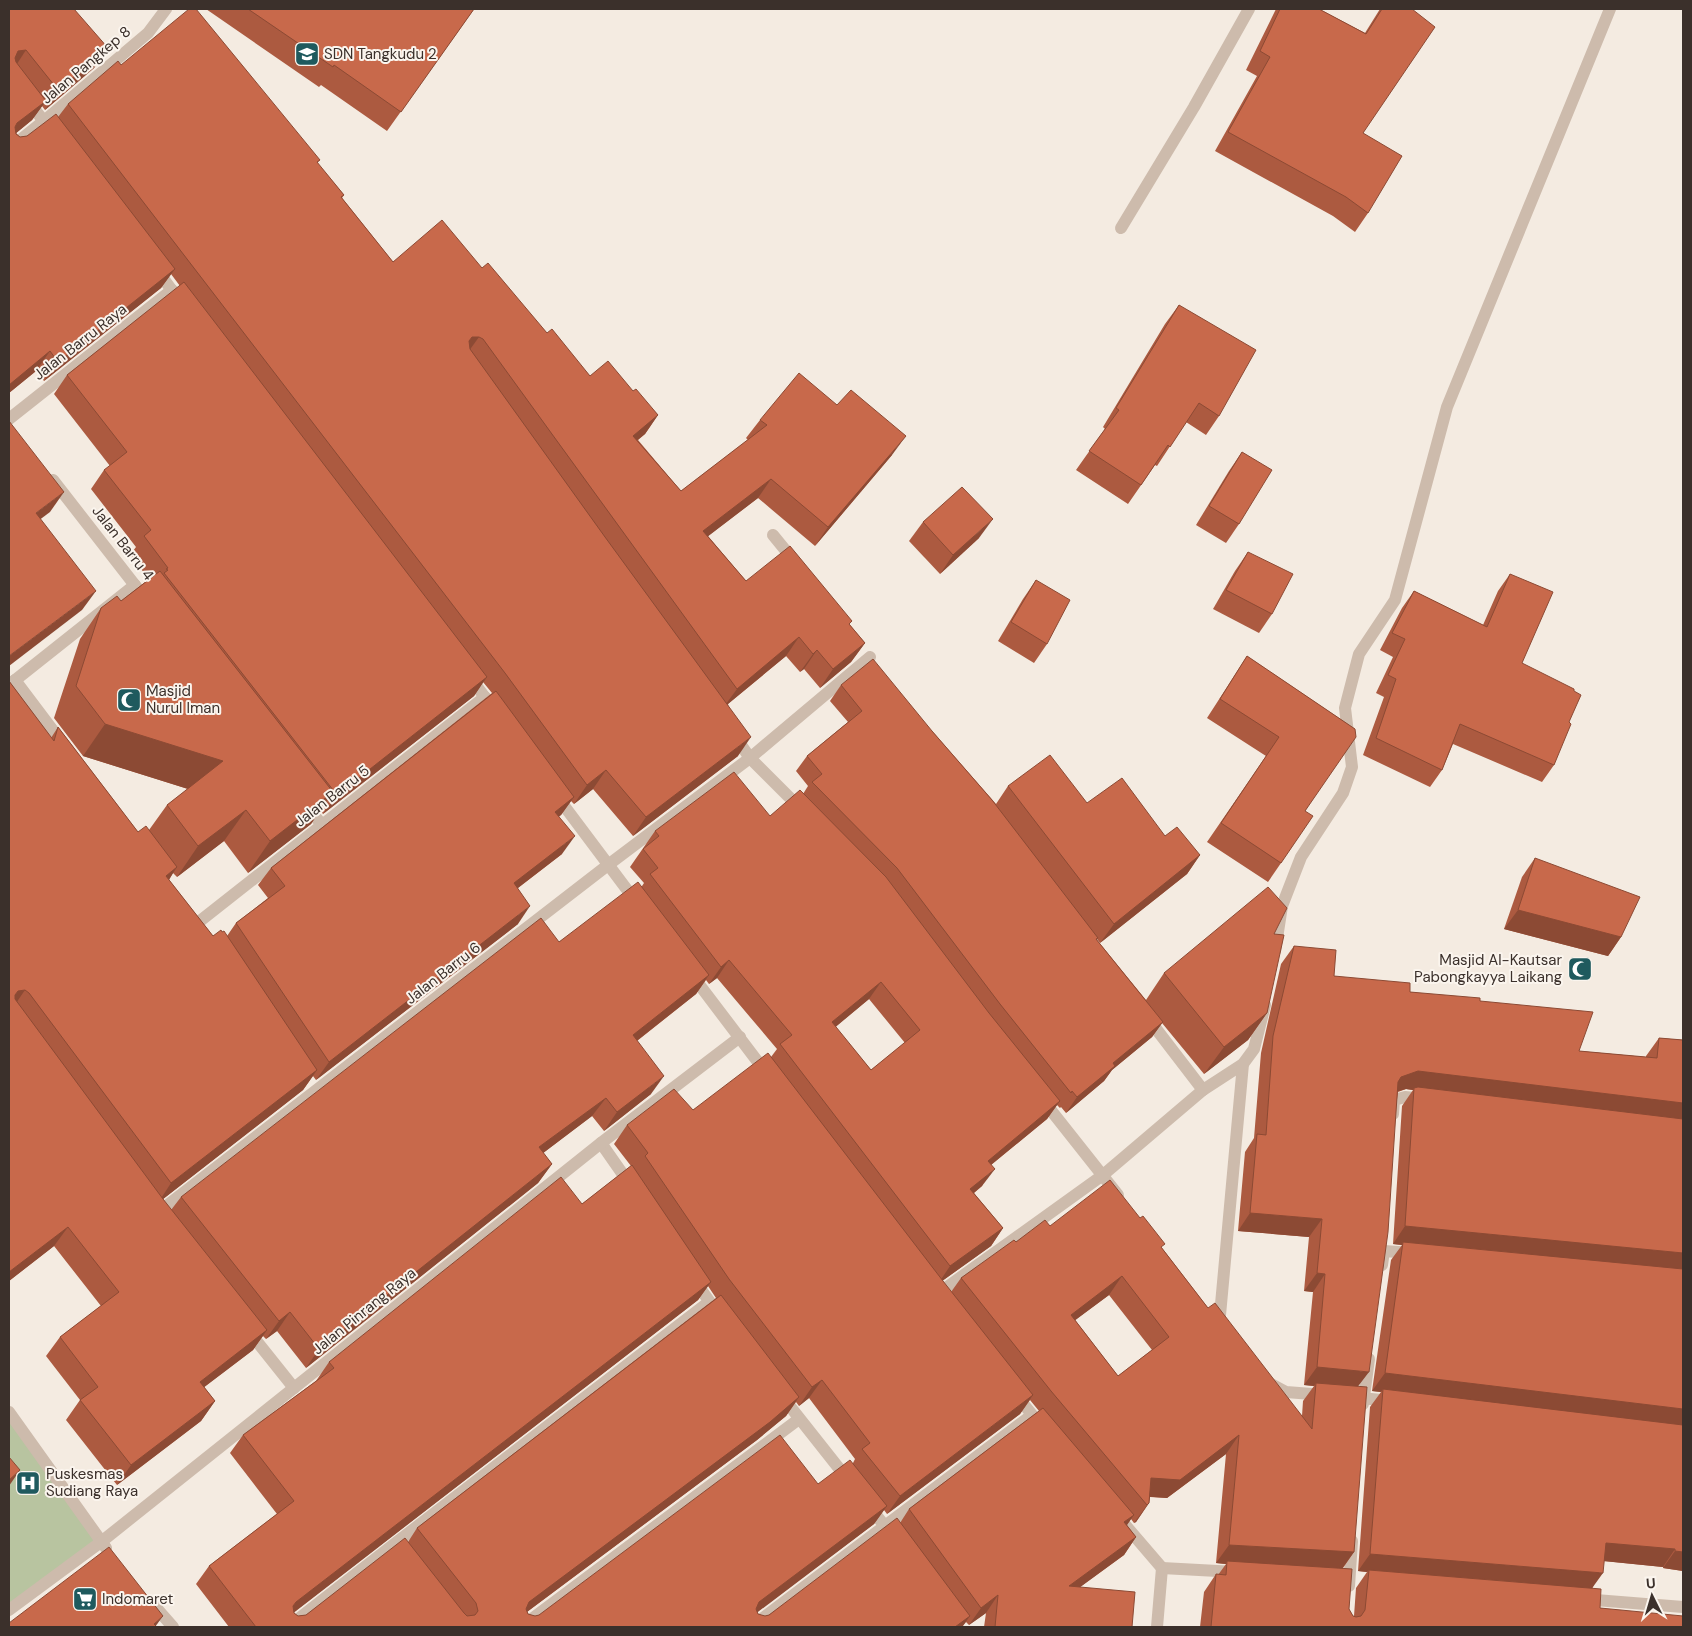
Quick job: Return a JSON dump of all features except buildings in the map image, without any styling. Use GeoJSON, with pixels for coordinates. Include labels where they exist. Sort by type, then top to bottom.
{"type":"FeatureCollection","features":[{"type":"Feature","properties":{"kind":"street","name":"Jalan Pangkep 8"},"geometry":{"type":"LineString","coordinates":[[9,148],[148,34],[166,9]]}},
{"type":"Feature","properties":{"kind":"street"},"geometry":{"type":"LineString","coordinates":[[1121,228],[1249,9]]}},
{"type":"Feature","properties":{"kind":"street"},"geometry":{"type":"LineString","coordinates":[[1272,962],[1282,906],[1301,857],[1343,793],[1352,767],[1345,708],[1359,654],[1395,600],[1447,407],[1610,9]]}},
{"type":"Feature","properties":{"kind":"street"},"geometry":{"type":"LineString","coordinates":[[9,77],[62,144]]}},
{"type":"Feature","properties":{"kind":"street"},"geometry":{"type":"LineString","coordinates":[[149,259],[190,313]]}},
{"type":"Feature","properties":{"kind":"street","name":"Jalan Barru Raya"},"geometry":{"type":"LineString","coordinates":[[9,419],[172,290]]}},
{"type":"Feature","properties":{"kind":"street","name":"Jalan Barru 4"},"geometry":{"type":"LineString","coordinates":[[45,470],[153,608]]}},
{"type":"Feature","properties":{"kind":"street"},"geometry":{"type":"LineString","coordinates":[[773,535],[803,573]]}},
{"type":"Feature","properties":{"kind":"street"},"geometry":{"type":"LineString","coordinates":[[74,758],[12,682],[135,584]]}},
{"type":"Feature","properties":{"kind":"street","name":"Jalan Barru 6"},"geometry":{"type":"LineString","coordinates":[[156,1214],[311,1087],[750,758],[870,657]]}},
{"type":"Feature","properties":{"kind":"street"},"geometry":{"type":"LineString","coordinates":[[461,666],[503,721]]}},
{"type":"Feature","properties":{"kind":"street","name":"Jalan Barru 5"},"geometry":{"type":"LineString","coordinates":[[200,921],[485,697]]}},
{"type":"Feature","properties":{"kind":"street"},"geometry":{"type":"LineString","coordinates":[[727,726],[750,758],[812,820]]}},
{"type":"Feature","properties":{"kind":"street"},"geometry":{"type":"LineString","coordinates":[[549,785],[644,912]]}},
{"type":"Feature","properties":{"kind":"street"},"geometry":{"type":"LineString","coordinates":[[298,794],[322,825]]}},
{"type":"Feature","properties":{"kind":"street"},"geometry":{"type":"LineString","coordinates":[[686,967],[774,1082]]}},
{"type":"Feature","properties":{"kind":"street"},"geometry":{"type":"LineString","coordinates":[[936,1295],[1103,1175],[1203,1090],[1242,1064],[1254,1049],[1267,996]]}},
{"type":"Feature","properties":{"kind":"street"},"geometry":{"type":"LineString","coordinates":[[1136,1004],[1203,1090]]}},
{"type":"Feature","properties":{"kind":"street","name":"Jalan Pinrang Raya"},"geometry":{"type":"LineString","coordinates":[[9,1610],[101,1542],[601,1143],[740,1037]]}},
{"type":"Feature","properties":{"kind":"street"},"geometry":{"type":"LineString","coordinates":[[1207,1313],[1222,1332],[1242,1064]]}},
{"type":"Feature","properties":{"kind":"street"},"geometry":{"type":"LineString","coordinates":[[1037,1092],[1126,1206]]}},
{"type":"Feature","properties":{"kind":"street"},"geometry":{"type":"LineString","coordinates":[[1392,1122],[1394,1100],[1405,1097],[1434,1100]]}},
{"type":"Feature","properties":{"kind":"street"},"geometry":{"type":"LineString","coordinates":[[601,1143],[639,1199]]}},
{"type":"Feature","properties":{"kind":"street"},"geometry":{"type":"LineString","coordinates":[[1380,1280],[1384,1246],[1423,1254]]}},
{"type":"Feature","properties":{"kind":"street"},"geometry":{"type":"LineString","coordinates":[[688,1270],[727,1326]]}},
{"type":"Feature","properties":{"kind":"street"},"geometry":{"type":"LineString","coordinates":[[288,1627],[396,1548],[709,1302]]}},
{"type":"Feature","properties":{"kind":"street"},"geometry":{"type":"LineString","coordinates":[[240,1320],[294,1388]]}},
{"type":"Feature","properties":{"kind":"street"},"geometry":{"type":"LineString","coordinates":[[1362,1417],[1370,1349]]}},
{"type":"Feature","properties":{"kind":"street"},"geometry":{"type":"LineString","coordinates":[[1259,1375],[1264,1380],[1286,1392],[1402,1402]]}},
{"type":"Feature","properties":{"kind":"street"},"geometry":{"type":"LineString","coordinates":[[1008,1385],[1050,1436]]}},
{"type":"Feature","properties":{"kind":"street"},"geometry":{"type":"LineString","coordinates":[[775,1388],[902,1548]]}},
{"type":"Feature","properties":{"kind":"street"},"geometry":{"type":"LineString","coordinates":[[9,1412],[101,1542],[113,1556]]}},
{"type":"Feature","properties":{"kind":"street"},"geometry":{"type":"LineString","coordinates":[[752,1627],[1032,1415]]}},
{"type":"Feature","properties":{"kind":"street"},"geometry":{"type":"LineString","coordinates":[[521,1627],[799,1419]]}},
{"type":"Feature","properties":{"kind":"street"},"geometry":{"type":"LineString","coordinates":[[1118,1517],[1162,1568],[1157,1627]]}},
{"type":"Feature","properties":{"kind":"street"},"geometry":{"type":"LineString","coordinates":[[1348,1599],[1353,1532]]}},
{"type":"Feature","properties":{"kind":"street"},"geometry":{"type":"LineString","coordinates":[[1162,1568],[1246,1573]]}},
{"type":"Feature","properties":{"kind":"street"},"geometry":{"type":"LineString","coordinates":[[143,1592],[173,1627]]}},
{"type":"Feature","properties":{"kind":"street"},"geometry":{"type":"LineString","coordinates":[[1575,1598],[1683,1607]]}},
{"type":"Feature","properties":{"kind":"green space","name":"Puskesmas Sudiang Raya"},"geometry":{"type":"Polygon","coordinates":[[[9,1412],[101,1542],[9,1610],[9,1412]]]}},
{"type":"Feature","properties":{"kind":"place","name":"SDN Tangkudu 2"},"geometry":{"type":"Point","coordinates":[307,54]}},
{"type":"Feature","properties":{"kind":"place","name":"Masjid Nurul Iman"},"geometry":{"type":"Point","coordinates":[129,700]}},
{"type":"Feature","properties":{"kind":"place","name":"Masjid Al-Kautsar Pabongkayya Laikang"},"geometry":{"type":"Point","coordinates":[1580,969]}},
{"type":"Feature","properties":{"kind":"place","name":"Puskesmas Sudiang Raya"},"geometry":{"type":"Point","coordinates":[28,1483]}},
{"type":"Feature","properties":{"kind":"place","name":"Indomaret"},"geometry":{"type":"Point","coordinates":[85,1599]}}]}
